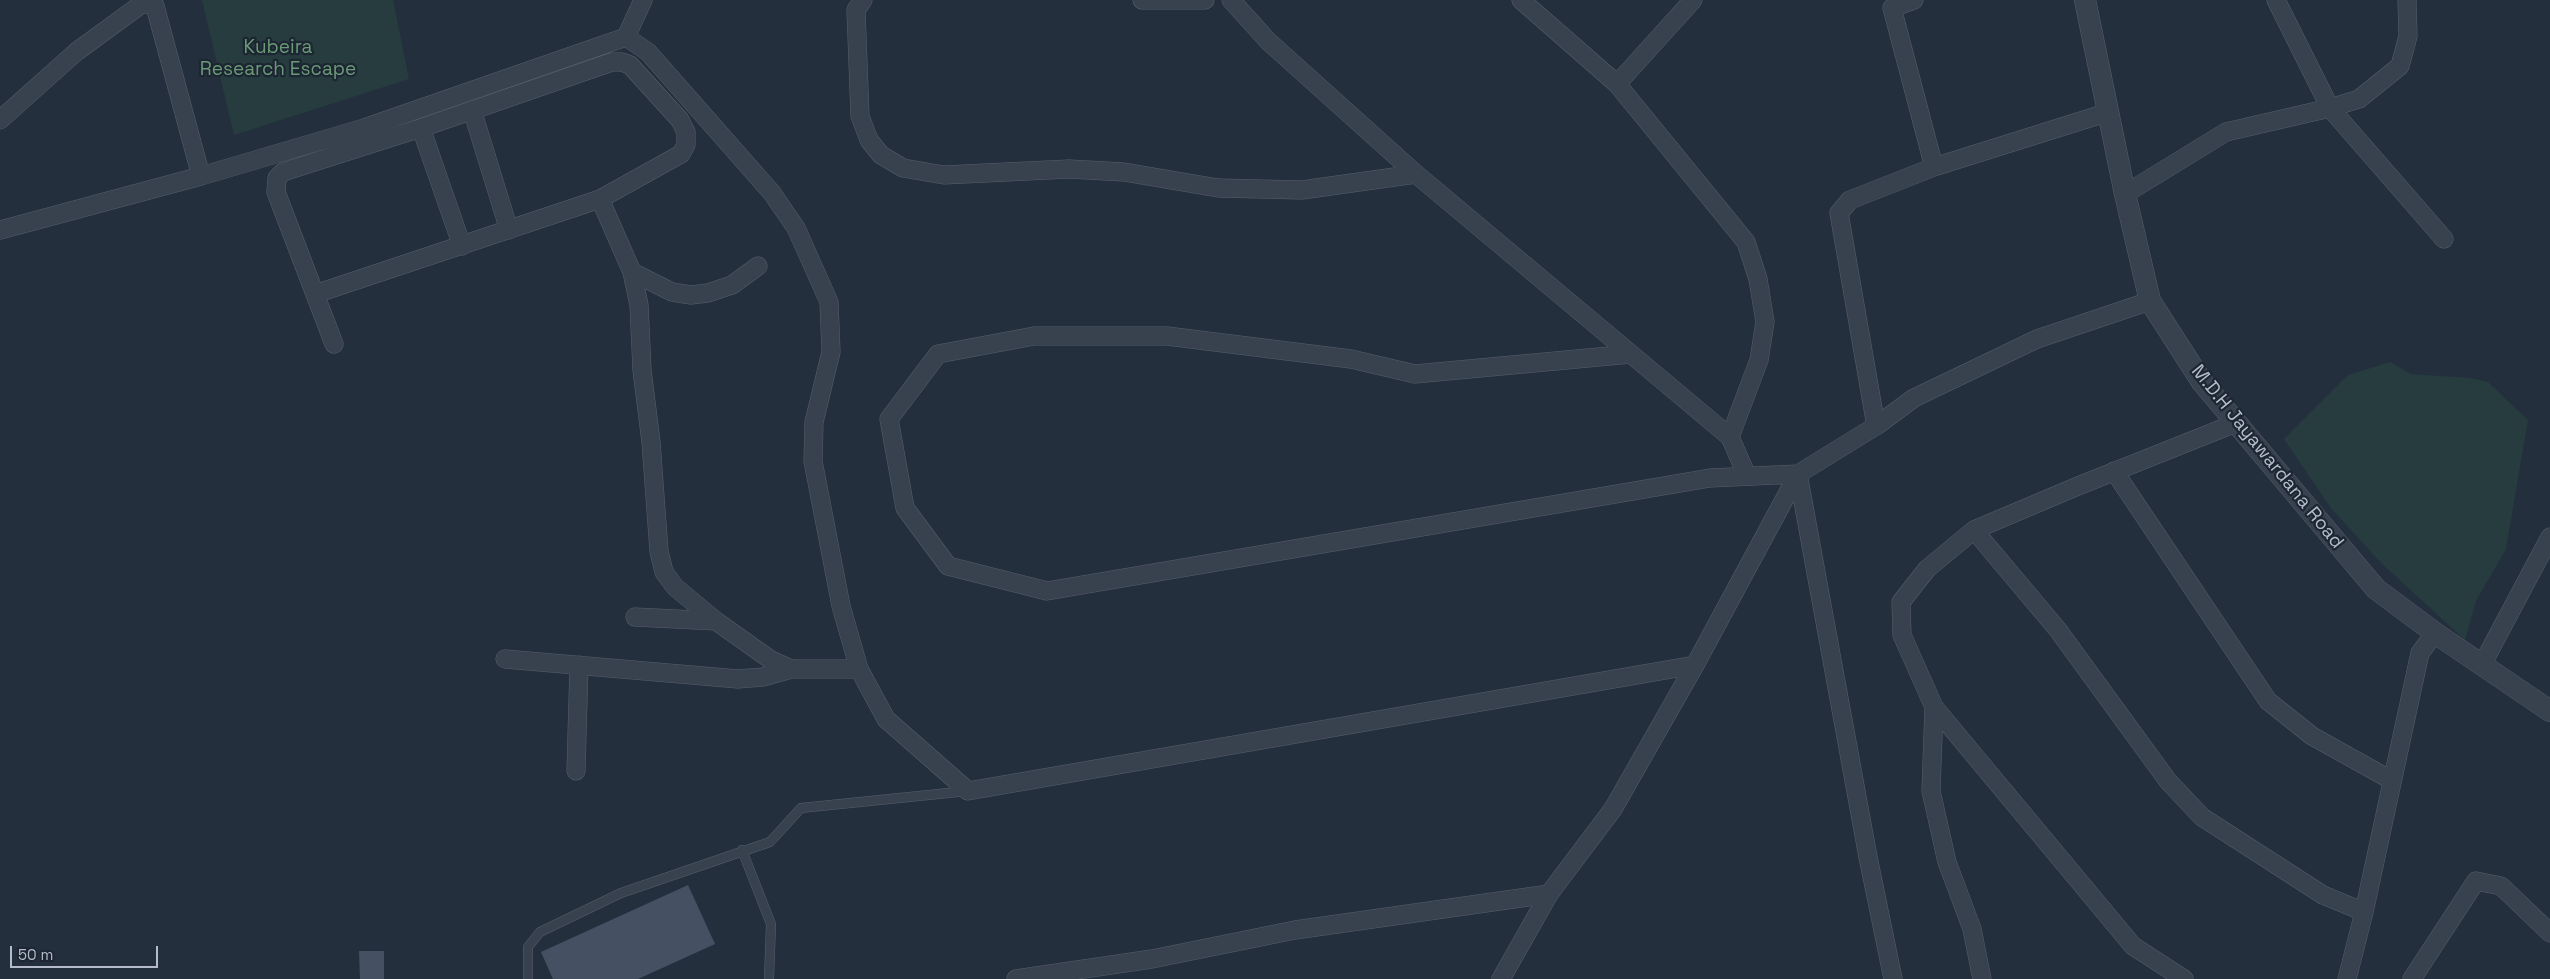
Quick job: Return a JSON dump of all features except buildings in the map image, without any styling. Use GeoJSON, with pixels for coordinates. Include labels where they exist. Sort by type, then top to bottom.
{"type":"FeatureCollection","features":[{"type":"Feature","properties":{"kind":"street"},"geometry":{"type":"LineString","coordinates":[[0,230],[201,176],[364,128],[626,38],[643,0]]}},
{"type":"Feature","properties":{"kind":"street"},"geometry":{"type":"LineString","coordinates":[[863,0],[856,10],[860,116],[869,140],[881,155],[903,168],[944,175],[1069,169],[1106,171],[1218,188],[1302,190],[1416,174]]}},
{"type":"Feature","properties":{"kind":"street"},"geometry":{"type":"LineString","coordinates":[[1142,0],[1205,0]]}},
{"type":"Feature","properties":{"kind":"street"},"geometry":{"type":"LineString","coordinates":[[1231,0],[1268,42],[1416,174],[1730,437],[1747,476]]}},
{"type":"Feature","properties":{"kind":"street"},"geometry":{"type":"LineString","coordinates":[[1521,0],[1617,84],[1746,242],[1755,269],[1765,322],[1759,360],[1730,437]]}},
{"type":"Feature","properties":{"kind":"street"},"geometry":{"type":"LineString","coordinates":[[1617,84],[1694,0]]}},
{"type":"Feature","properties":{"kind":"street"},"geometry":{"type":"LineString","coordinates":[[1914,0],[1892,8],[1934,167]]}},
{"type":"Feature","properties":{"kind":"street","name":"M.D.H Jayawardana Road"},"geometry":{"type":"LineString","coordinates":[[2085,0],[2125,194],[2150,301],[2202,382],[2376,589],[2435,634],[2483,664],[2550,711]]}},
{"type":"Feature","properties":{"kind":"street"},"geometry":{"type":"LineString","coordinates":[[2276,0],[2330,108],[2444,239]]}},
{"type":"Feature","properties":{"kind":"street"},"geometry":{"type":"LineString","coordinates":[[2125,194],[2226,132],[2330,108],[2359,99],[2400,66],[2408,36],[2407,0]]}},
{"type":"Feature","properties":{"kind":"street"},"geometry":{"type":"LineString","coordinates":[[0,120],[76,52],[144,3],[154,6],[201,176]]}},
{"type":"Feature","properties":{"kind":"street"},"geometry":{"type":"LineString","coordinates":[[626,38],[648,52],[772,193],[796,228],[829,302],[831,352],[814,422],[814,461],[841,606],[859,669],[886,720],[968,791],[1695,665]]}},
{"type":"Feature","properties":{"kind":"street"},"geometry":{"type":"LineString","coordinates":[[315,294],[600,200],[681,154],[686,145],[686,132],[680,120],[630,65],[622,62],[603,65],[420,128],[283,172],[276,178],[276,192],[334,344]]}},
{"type":"Feature","properties":{"kind":"street"},"geometry":{"type":"LineString","coordinates":[[472,110],[509,230]]}},
{"type":"Feature","properties":{"kind":"street"},"geometry":{"type":"LineString","coordinates":[[1876,426],[1839,213],[1850,200],[1934,167],[2109,112]]}},
{"type":"Feature","properties":{"kind":"street"},"geometry":{"type":"LineString","coordinates":[[420,128],[462,246]]}},
{"type":"Feature","properties":{"kind":"street"},"geometry":{"type":"LineString","coordinates":[[600,200],[632,272],[638,305],[659,551],[664,572],[676,587],[716,621],[771,660],[791,669]]}},
{"type":"Feature","properties":{"kind":"street"},"geometry":{"type":"LineString","coordinates":[[632,272],[672,292],[691,295],[708,293],[732,285],[758,266]]}},
{"type":"Feature","properties":{"kind":"street"},"geometry":{"type":"LineString","coordinates":[[1631,354],[1416,374],[1351,359],[1167,336],[1034,336],[938,354],[889,418],[905,508],[948,566],[1047,590],[1710,478],[1798,474],[1876,426],[1914,398],[2037,339],[2150,301]]}},
{"type":"Feature","properties":{"kind":"street"},"geometry":{"type":"LineString","coordinates":[[2184,979],[2133,946],[1934,706],[1902,635],[1901,602],[1927,569],[1974,530],[2114,471],[2236,423]]}},
{"type":"Feature","properties":{"kind":"street"},"geometry":{"type":"LineString","coordinates":[[2114,471],[2268,702],[2312,736],[2391,780]]}},
{"type":"Feature","properties":{"kind":"street"},"geometry":{"type":"LineString","coordinates":[[1501,979],[1549,894],[1613,809],[1695,665],[1798,474]]}},
{"type":"Feature","properties":{"kind":"street"},"geometry":{"type":"LineString","coordinates":[[1798,474],[1868,857],[1893,979]]}},
{"type":"Feature","properties":{"kind":"street"},"geometry":{"type":"LineString","coordinates":[[1974,530],[2058,630],[2168,781],[2202,817],[2323,895],[2364,912]]}},
{"type":"Feature","properties":{"kind":"street"},"geometry":{"type":"LineString","coordinates":[[2483,664],[2550,537]]}},
{"type":"Feature","properties":{"kind":"street"},"geometry":{"type":"LineString","coordinates":[[635,617],[716,621]]}},
{"type":"Feature","properties":{"kind":"street"},"geometry":{"type":"LineString","coordinates":[[2347,979],[2364,912],[2391,780],[2420,653],[2435,634]]}},
{"type":"Feature","properties":{"kind":"street"},"geometry":{"type":"LineString","coordinates":[[504,659],[738,679],[763,677],[791,669],[859,669]]}},
{"type":"Feature","properties":{"kind":"street"},"geometry":{"type":"LineString","coordinates":[[576,771],[579,665]]}},
{"type":"Feature","properties":{"kind":"street"},"geometry":{"type":"LineString","coordinates":[[1934,706],[1932,791],[1947,862],[1972,929],[1982,979]]}},
{"type":"Feature","properties":{"kind":"street"},"geometry":{"type":"LineString","coordinates":[[2412,979],[2476,881],[2502,886],[2550,933]]}},
{"type":"Feature","properties":{"kind":"street"},"geometry":{"type":"LineString","coordinates":[[1016,979],[1152,959],[1295,930],[1549,894]]}},
{"type":"Feature","properties":{"kind":"lane"},"geometry":{"type":"LineString","coordinates":[[528,979],[528,947],[540,932],[621,893],[770,842],[801,808],[968,791]]}},
{"type":"Feature","properties":{"kind":"lane"},"geometry":{"type":"LineString","coordinates":[[742,850],[771,924],[769,979]]}},
{"type":"Feature","properties":{"kind":"green space","name":"Kubeira Research Escape"},"geometry":{"type":"Polygon","coordinates":[[[202,0],[393,0],[409,79],[234,135],[202,0]]]}},
{"type":"Feature","properties":{"kind":"green space"},"geometry":{"type":"Polygon","coordinates":[[[2390,362],[2411,374],[2470,378],[2488,382],[2528,420],[2506,549],[2476,601],[2465,640],[2381,563],[2330,507],[2284,439],[2348,375],[2390,362]]]}}]}
